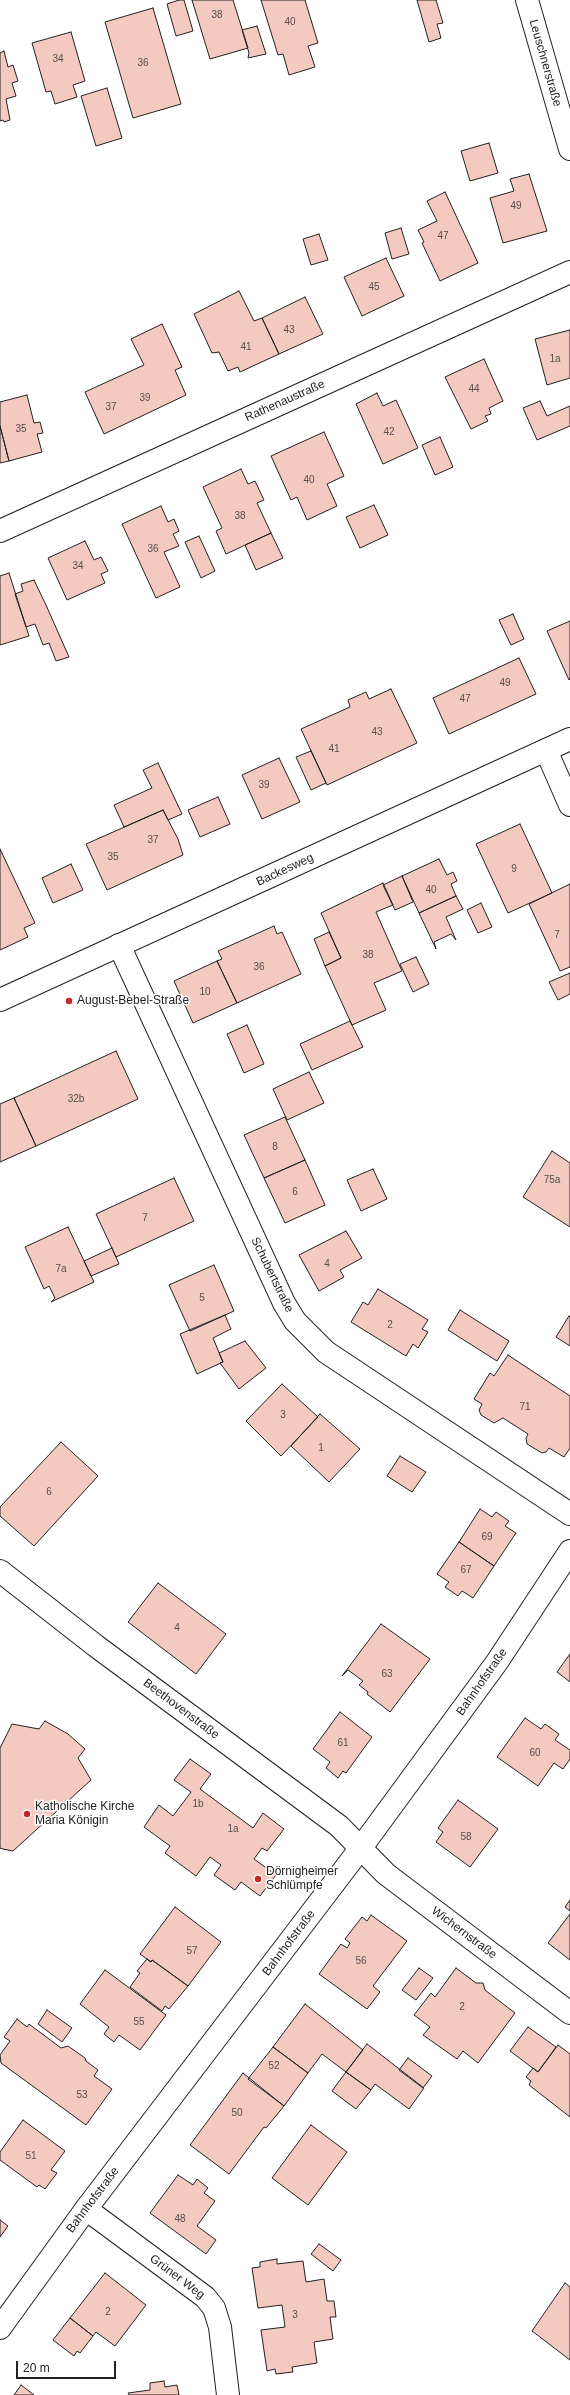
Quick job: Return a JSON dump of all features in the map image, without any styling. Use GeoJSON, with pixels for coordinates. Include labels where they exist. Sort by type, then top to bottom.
{"type":"FeatureCollection","features":[{"type":"Feature","properties":{"kind":"street","name":"Leuschnerstraße"},"geometry":{"type":"LineString","coordinates":[[527,0],[570,149]]}},
{"type":"Feature","properties":{"kind":"street","name":"Rathenaustraße"},"geometry":{"type":"LineString","coordinates":[[0,531],[570,272]]}},
{"type":"Feature","properties":{"kind":"street","name":"Backesweg"},"geometry":{"type":"LineString","coordinates":[[0,1000],[570,739]]}},
{"type":"Feature","properties":{"kind":"street"},"geometry":{"type":"LineString","coordinates":[[546,750],[570,805]]}},
{"type":"Feature","properties":{"kind":"street","name":"Schubertstraße"},"geometry":{"type":"LineString","coordinates":[[119,945],[284,1303],[295,1321],[326,1352],[570,1514]]}},
{"type":"Feature","properties":{"kind":"street","name":"Bahnhofstraße"},"geometry":{"type":"LineString","coordinates":[[0,2328],[86,2209],[360,1849],[497,1662],[570,1551]]}},
{"type":"Feature","properties":{"kind":"street","name":"Beethovenstraße"},"geometry":{"type":"LineString","coordinates":[[0,1572],[96,1646],[339,1826],[360,1849]]}},
{"type":"Feature","properties":{"kind":"street","name":"Wichernstraße"},"geometry":{"type":"LineString","coordinates":[[360,1849],[386,1874],[570,2013]]}},
{"type":"Feature","properties":{"kind":"street","name":"Grüner Weg"},"geometry":{"type":"LineString","coordinates":[[86,2209],[205,2297],[214,2308],[220,2327],[228,2395]]}},
{"type":"Feature","properties":{"kind":"building"},"geometry":{"type":"Polygon","coordinates":[[[184,0],[193,31],[176,36],[167,4],[184,0]]]}},
{"type":"Feature","properties":{"kind":"building"},"geometry":{"type":"Polygon","coordinates":[[[192,0],[233,0],[248,48],[210,59],[192,0]]]}},
{"type":"Feature","properties":{"kind":"building"},"geometry":{"type":"Polygon","coordinates":[[[261,0],[305,0],[318,43],[308,46],[315,67],[289,75],[283,54],[278,55],[261,0]]]}},
{"type":"Feature","properties":{"kind":"building"},"geometry":{"type":"Polygon","coordinates":[[[417,0],[436,0],[443,23],[437,24],[441,38],[429,42],[417,0]]]}},
{"type":"Feature","properties":{"kind":"building"},"geometry":{"type":"Polygon","coordinates":[[[153,8],[181,104],[133,118],[105,22],[153,8]]]}},
{"type":"Feature","properties":{"kind":"building"},"geometry":{"type":"Polygon","coordinates":[[[257,26],[266,54],[248,58],[249,53],[242,30],[257,26]]]}},
{"type":"Feature","properties":{"kind":"building"},"geometry":{"type":"Polygon","coordinates":[[[71,32],[85,81],[73,85],[77,97],[55,104],[51,91],[46,92],[32,43],[71,32]]]}},
{"type":"Feature","properties":{"kind":"building"},"geometry":{"type":"Polygon","coordinates":[[[4,51],[8,67],[13,65],[18,81],[12,83],[16,96],[6,99],[10,120],[4,122],[3,120],[0,121],[0,53],[4,51]]]}},
{"type":"Feature","properties":{"kind":"building"},"geometry":{"type":"Polygon","coordinates":[[[107,88],[122,138],[96,146],[81,96],[107,88]]]}},
{"type":"Feature","properties":{"kind":"building"},"geometry":{"type":"Polygon","coordinates":[[[489,143],[498,173],[470,181],[461,151],[489,143]]]}},
{"type":"Feature","properties":{"kind":"building"},"geometry":{"type":"Polygon","coordinates":[[[529,174],[547,231],[503,243],[490,198],[514,191],[510,179],[529,174]]]}},
{"type":"Feature","properties":{"kind":"building"},"geometry":{"type":"Polygon","coordinates":[[[445,192],[478,263],[440,281],[422,243],[424,242],[418,230],[437,221],[427,201],[445,192]]]}},
{"type":"Feature","properties":{"kind":"building"},"geometry":{"type":"Polygon","coordinates":[[[401,228],[409,254],[392,259],[385,233],[401,228]]]}},
{"type":"Feature","properties":{"kind":"building"},"geometry":{"type":"Polygon","coordinates":[[[319,234],[328,260],[311,265],[303,239],[319,234]]]}},
{"type":"Feature","properties":{"kind":"building"},"geometry":{"type":"Polygon","coordinates":[[[386,258],[404,296],[362,316],[344,277],[386,258]]]}},
{"type":"Feature","properties":{"kind":"building"},"geometry":{"type":"Polygon","coordinates":[[[239,291],[254,321],[262,318],[279,354],[240,372],[238,367],[228,371],[219,352],[212,353],[194,314],[239,291]]]}},
{"type":"Feature","properties":{"kind":"building"},"geometry":{"type":"Polygon","coordinates":[[[305,297],[323,334],[279,354],[262,318],[305,297]]]}},
{"type":"Feature","properties":{"kind":"building"},"geometry":{"type":"Polygon","coordinates":[[[162,324],[182,367],[175,370],[186,395],[104,434],[85,392],[144,365],[131,339],[162,324]]]}},
{"type":"Feature","properties":{"kind":"building"},"geometry":{"type":"Polygon","coordinates":[[[570,330],[570,378],[547,385],[535,339],[570,330]]]}},
{"type":"Feature","properties":{"kind":"building"},"geometry":{"type":"Polygon","coordinates":[[[484,359],[503,401],[489,408],[491,414],[485,416],[488,421],[471,429],[445,377],[484,359]]]}},
{"type":"Feature","properties":{"kind":"building"},"geometry":{"type":"Polygon","coordinates":[[[377,393],[383,406],[396,400],[418,448],[383,464],[356,404],[377,393]]]}},
{"type":"Feature","properties":{"kind":"building"},"geometry":{"type":"Polygon","coordinates":[[[27,395],[34,423],[40,422],[43,433],[37,434],[42,452],[9,461],[0,426],[0,402],[27,395]]]}},
{"type":"Feature","properties":{"kind":"building"},"geometry":{"type":"Polygon","coordinates":[[[540,401],[547,416],[570,406],[570,426],[537,440],[523,408],[540,401]]]}},
{"type":"Feature","properties":{"kind":"building"},"geometry":{"type":"Polygon","coordinates":[[[0,426],[9,461],[0,463],[0,426]]]}},
{"type":"Feature","properties":{"kind":"building"},"geometry":{"type":"Polygon","coordinates":[[[324,432],[344,476],[327,484],[337,506],[307,520],[297,497],[291,500],[271,456],[324,432]]]}},
{"type":"Feature","properties":{"kind":"building"},"geometry":{"type":"Polygon","coordinates":[[[440,437],[453,467],[435,475],[422,445],[440,437]]]}},
{"type":"Feature","properties":{"kind":"building"},"geometry":{"type":"Polygon","coordinates":[[[241,469],[248,484],[255,481],[264,500],[257,503],[271,533],[226,554],[216,531],[222,528],[203,487],[241,469]]]}},
{"type":"Feature","properties":{"kind":"building"},"geometry":{"type":"Polygon","coordinates":[[[374,505],[388,535],[360,548],[346,517],[374,505]]]}},
{"type":"Feature","properties":{"kind":"building"},"geometry":{"type":"Polygon","coordinates":[[[161,506],[168,522],[174,519],[179,531],[173,534],[179,546],[164,552],[180,587],[156,598],[122,524],[161,506]]]}},
{"type":"Feature","properties":{"kind":"building"},"geometry":{"type":"Polygon","coordinates":[[[271,533],[283,558],[256,570],[245,545],[271,533]]]}},
{"type":"Feature","properties":{"kind":"building"},"geometry":{"type":"Polygon","coordinates":[[[199,536],[215,571],[201,578],[185,542],[199,536]]]}},
{"type":"Feature","properties":{"kind":"building"},"geometry":{"type":"Polygon","coordinates":[[[85,541],[94,560],[101,557],[108,571],[101,574],[105,583],[67,600],[48,558],[85,541]]]}},
{"type":"Feature","properties":{"kind":"building"},"geometry":{"type":"Polygon","coordinates":[[[9,573],[29,636],[0,645],[0,576],[9,573]]]}},
{"type":"Feature","properties":{"kind":"building"},"geometry":{"type":"Polygon","coordinates":[[[34,580],[69,657],[56,661],[49,643],[43,645],[35,624],[26,627],[15,594],[23,591],[21,584],[34,580]]]}},
{"type":"Feature","properties":{"kind":"building"},"geometry":{"type":"Polygon","coordinates":[[[513,614],[524,639],[511,645],[499,620],[513,614]]]}},
{"type":"Feature","properties":{"kind":"building"},"geometry":{"type":"Polygon","coordinates":[[[570,621],[570,679],[569,680],[547,631],[570,621]]]}},
{"type":"Feature","properties":{"kind":"building"},"geometry":{"type":"Polygon","coordinates":[[[519,658],[536,694],[449,734],[433,698],[519,658]]]}},
{"type":"Feature","properties":{"kind":"building"},"geometry":{"type":"Polygon","coordinates":[[[391,689],[417,743],[327,785],[301,729],[350,707],[348,700],[366,692],[369,699],[391,689]]]}},
{"type":"Feature","properties":{"kind":"building"},"geometry":{"type":"Polygon","coordinates":[[[311,751],[326,783],[311,790],[296,757],[311,751]]]}},
{"type":"Feature","properties":{"kind":"building"},"geometry":{"type":"Polygon","coordinates":[[[279,758],[300,802],[262,819],[242,775],[279,758]]]}},
{"type":"Feature","properties":{"kind":"building"},"geometry":{"type":"Polygon","coordinates":[[[158,763],[182,814],[168,820],[163,810],[124,827],[114,805],[152,788],[143,770],[158,763]]]}},
{"type":"Feature","properties":{"kind":"building"},"geometry":{"type":"Polygon","coordinates":[[[218,797],[230,824],[200,837],[188,810],[218,797]]]}},
{"type":"Feature","properties":{"kind":"building"},"geometry":{"type":"Polygon","coordinates":[[[163,810],[178,839],[183,855],[107,890],[86,844],[163,810]]]}},
{"type":"Feature","properties":{"kind":"building"},"geometry":{"type":"Polygon","coordinates":[[[520,824],[552,893],[508,913],[476,844],[520,824]]]}},
{"type":"Feature","properties":{"kind":"building"},"geometry":{"type":"Polygon","coordinates":[[[0,849],[35,923],[24,928],[28,937],[0,950],[0,849]]]}},
{"type":"Feature","properties":{"kind":"building"},"geometry":{"type":"Polygon","coordinates":[[[439,859],[447,875],[453,872],[457,881],[451,884],[456,896],[419,913],[402,876],[439,859]]]}},
{"type":"Feature","properties":{"kind":"building"},"geometry":{"type":"Polygon","coordinates":[[[71,864],[83,890],[53,903],[42,878],[71,864]]]}},
{"type":"Feature","properties":{"kind":"building"},"geometry":{"type":"Polygon","coordinates":[[[402,876],[413,902],[395,910],[383,885],[402,876]]]}},
{"type":"Feature","properties":{"kind":"building"},"geometry":{"type":"Polygon","coordinates":[[[383,883],[393,905],[376,912],[402,971],[374,983],[386,1010],[352,1025],[325,966],[341,958],[321,913],[383,883]]]}},
{"type":"Feature","properties":{"kind":"building"},"geometry":{"type":"Polygon","coordinates":[[[570,884],[570,967],[560,971],[529,904],[570,884]]]}},
{"type":"Feature","properties":{"kind":"building"},"geometry":{"type":"Polygon","coordinates":[[[456,896],[463,909],[446,917],[456,940],[451,934],[434,942],[436,949],[419,913],[456,896]]]}},
{"type":"Feature","properties":{"kind":"building"},"geometry":{"type":"Polygon","coordinates":[[[481,903],[492,927],[478,933],[467,910],[481,903]]]}},
{"type":"Feature","properties":{"kind":"building"},"geometry":{"type":"Polygon","coordinates":[[[274,926],[277,934],[282,932],[301,974],[237,1003],[217,961],[222,959],[218,951],[274,926]]]}},
{"type":"Feature","properties":{"kind":"building"},"geometry":{"type":"Polygon","coordinates":[[[329,932],[341,958],[325,966],[314,939],[329,932]]]}},
{"type":"Feature","properties":{"kind":"building"},"geometry":{"type":"Polygon","coordinates":[[[416,957],[429,984],[413,992],[400,964],[416,957]]]}},
{"type":"Feature","properties":{"kind":"building"},"geometry":{"type":"Polygon","coordinates":[[[217,961],[237,1003],[193,1023],[174,981],[217,961]]]}},
{"type":"Feature","properties":{"kind":"building"},"geometry":{"type":"Polygon","coordinates":[[[570,973],[570,994],[558,1000],[549,982],[570,973]]]}},
{"type":"Feature","properties":{"kind":"building"},"geometry":{"type":"Polygon","coordinates":[[[350,1021],[363,1047],[312,1070],[300,1044],[350,1021]]]}},
{"type":"Feature","properties":{"kind":"building"},"geometry":{"type":"Polygon","coordinates":[[[247,1025],[264,1064],[244,1073],[227,1034],[247,1025]]]}},
{"type":"Feature","properties":{"kind":"building"},"geometry":{"type":"Polygon","coordinates":[[[116,1051],[138,1099],[36,1146],[14,1098],[116,1051]]]}},
{"type":"Feature","properties":{"kind":"building"},"geometry":{"type":"Polygon","coordinates":[[[309,1072],[324,1103],[287,1120],[273,1089],[309,1072]]]}},
{"type":"Feature","properties":{"kind":"building"},"geometry":{"type":"Polygon","coordinates":[[[14,1098],[36,1146],[0,1162],[0,1104],[14,1098]]]}},
{"type":"Feature","properties":{"kind":"building"},"geometry":{"type":"Polygon","coordinates":[[[285,1117],[305,1160],[264,1178],[244,1135],[285,1117]]]}},
{"type":"Feature","properties":{"kind":"building"},"geometry":{"type":"Polygon","coordinates":[[[552,1151],[570,1163],[570,1227],[523,1197],[552,1151]]]}},
{"type":"Feature","properties":{"kind":"building"},"geometry":{"type":"Polygon","coordinates":[[[305,1160],[325,1205],[285,1223],[264,1178],[305,1160]]]}},
{"type":"Feature","properties":{"kind":"building"},"geometry":{"type":"Polygon","coordinates":[[[373,1169],[387,1199],[361,1211],[347,1180],[373,1169]]]}},
{"type":"Feature","properties":{"kind":"building"},"geometry":{"type":"Polygon","coordinates":[[[174,1178],[194,1221],[116,1257],[96,1214],[174,1178]]]}},
{"type":"Feature","properties":{"kind":"building"},"geometry":{"type":"Polygon","coordinates":[[[68,1227],[94,1282],[51,1302],[55,1298],[49,1286],[44,1289],[25,1247],[68,1227]]]}},
{"type":"Feature","properties":{"kind":"building"},"geometry":{"type":"Polygon","coordinates":[[[346,1231],[362,1258],[340,1270],[344,1277],[319,1291],[299,1255],[346,1231]]]}},
{"type":"Feature","properties":{"kind":"building"},"geometry":{"type":"Polygon","coordinates":[[[112,1248],[119,1264],[91,1276],[84,1261],[112,1248]]]}},
{"type":"Feature","properties":{"kind":"building"},"geometry":{"type":"Polygon","coordinates":[[[214,1265],[234,1311],[190,1331],[169,1285],[214,1265]]]}},
{"type":"Feature","properties":{"kind":"building"},"geometry":{"type":"Polygon","coordinates":[[[378,1289],[428,1320],[422,1329],[428,1332],[418,1348],[413,1344],[406,1356],[351,1322],[363,1302],[368,1305],[378,1289]]]}},
{"type":"Feature","properties":{"kind":"building"},"geometry":{"type":"Polygon","coordinates":[[[460,1310],[509,1341],[497,1361],[448,1330],[460,1310]]]}},
{"type":"Feature","properties":{"kind":"building"},"geometry":{"type":"Polygon","coordinates":[[[225,1315],[231,1329],[213,1338],[223,1362],[197,1374],[180,1334],[225,1315]]]}},
{"type":"Feature","properties":{"kind":"building"},"geometry":{"type":"Polygon","coordinates":[[[569,1316],[570,1317],[570,1346],[556,1337],[569,1316]]]}},
{"type":"Feature","properties":{"kind":"building"},"geometry":{"type":"Polygon","coordinates":[[[245,1341],[266,1368],[239,1389],[220,1363],[223,1362],[219,1353],[245,1341]]]}},
{"type":"Feature","properties":{"kind":"building"},"geometry":{"type":"Polygon","coordinates":[[[508,1355],[570,1396],[570,1448],[564,1457],[549,1448],[546,1452],[542,1453],[527,1444],[526,1438],[528,1434],[503,1418],[494,1423],[481,1415],[479,1410],[482,1404],[474,1399],[490,1373],[494,1376],[508,1355]]]}},
{"type":"Feature","properties":{"kind":"building"},"geometry":{"type":"Polygon","coordinates":[[[282,1384],[318,1417],[281,1456],[246,1421],[282,1384]]]}},
{"type":"Feature","properties":{"kind":"building"},"geometry":{"type":"Polygon","coordinates":[[[320,1414],[360,1449],[329,1482],[291,1446],[320,1414]]]}},
{"type":"Feature","properties":{"kind":"building"},"geometry":{"type":"Polygon","coordinates":[[[61,1442],[98,1476],[34,1546],[0,1516],[0,1507],[61,1442]]]}},
{"type":"Feature","properties":{"kind":"building"},"geometry":{"type":"Polygon","coordinates":[[[400,1456],[426,1472],[412,1492],[387,1476],[400,1456]]]}},
{"type":"Feature","properties":{"kind":"building"},"geometry":{"type":"Polygon","coordinates":[[[480,1509],[492,1517],[496,1512],[509,1521],[505,1526],[516,1533],[494,1566],[459,1542],[480,1509]]]}},
{"type":"Feature","properties":{"kind":"building"},"geometry":{"type":"Polygon","coordinates":[[[459,1542],[494,1566],[473,1598],[462,1591],[458,1596],[445,1587],[449,1582],[437,1574],[459,1542]]]}},
{"type":"Feature","properties":{"kind":"building"},"geometry":{"type":"Polygon","coordinates":[[[158,1583],[226,1634],[196,1674],[128,1622],[158,1583]]]}},
{"type":"Feature","properties":{"kind":"building"},"geometry":{"type":"Polygon","coordinates":[[[381,1624],[430,1659],[390,1712],[367,1694],[368,1692],[359,1685],[363,1681],[348,1670],[342,1676],[381,1624]]]}},
{"type":"Feature","properties":{"kind":"building"},"geometry":{"type":"Polygon","coordinates":[[[570,1654],[570,1682],[557,1672],[570,1654]]]}},
{"type":"Feature","properties":{"kind":"building"},"geometry":{"type":"Polygon","coordinates":[[[340,1712],[372,1737],[346,1773],[343,1771],[338,1778],[326,1768],[330,1762],[313,1749],[340,1712]]]}},
{"type":"Feature","properties":{"kind":"building"},"geometry":{"type":"Polygon","coordinates":[[[525,1718],[541,1729],[545,1724],[559,1734],[555,1740],[570,1750],[570,1759],[563,1769],[554,1763],[538,1786],[497,1757],[525,1718]]]}},
{"type":"Feature","properties":{"kind":"building","name":"Katholische Kirche Maria Königin"},"geometry":{"type":"Polygon","coordinates":[[[45,1721],[68,1734],[85,1749],[78,1758],[91,1780],[13,1851],[0,1848],[0,1748],[12,1724],[39,1729],[45,1721]]]}},
{"type":"Feature","properties":{"kind":"building"},"geometry":{"type":"Polygon","coordinates":[[[190,1759],[211,1774],[200,1789],[253,1828],[263,1813],[284,1829],[267,1851],[262,1848],[254,1859],[276,1875],[260,1896],[241,1882],[235,1890],[214,1875],[221,1865],[210,1857],[196,1876],[165,1853],[170,1846],[144,1827],[159,1805],[173,1816],[191,1792],[174,1780],[190,1759]]]}},
{"type":"Feature","properties":{"kind":"building"},"geometry":{"type":"Polygon","coordinates":[[[458,1800],[498,1829],[470,1867],[436,1842],[443,1832],[438,1828],[458,1800]]]}},
{"type":"Feature","properties":{"kind":"building"},"geometry":{"type":"Polygon","coordinates":[[[570,1900],[570,1911],[565,1907],[570,1900]]]}},
{"type":"Feature","properties":{"kind":"building"},"geometry":{"type":"Polygon","coordinates":[[[175,1907],[221,1942],[188,1986],[152,1960],[151,1962],[140,1954],[175,1907]]]}},
{"type":"Feature","properties":{"kind":"building"},"geometry":{"type":"Polygon","coordinates":[[[570,1914],[570,1960],[548,1943],[570,1914]]]}},
{"type":"Feature","properties":{"kind":"building"},"geometry":{"type":"Polygon","coordinates":[[[371,1915],[407,1941],[373,1986],[380,1992],[367,2009],[319,1974],[341,1944],[347,1948],[350,1943],[345,1939],[362,1917],[367,1921],[371,1915]]]}},
{"type":"Feature","properties":{"kind":"building"},"geometry":{"type":"Polygon","coordinates":[[[147,1959],[151,1962],[152,1960],[188,1986],[169,2009],[165,2006],[162,2011],[130,1987],[140,1973],[137,1971],[147,1959]]]}},
{"type":"Feature","properties":{"kind":"building"},"geometry":{"type":"Polygon","coordinates":[[[419,1968],[433,1978],[416,2000],[402,1990],[419,1968]]]}},
{"type":"Feature","properties":{"kind":"building"},"geometry":{"type":"Polygon","coordinates":[[[456,1968],[476,1983],[483,1983],[485,1990],[515,2013],[478,2063],[463,2051],[457,2059],[423,2035],[430,2027],[414,2015],[431,1993],[435,1997],[456,1968]]]}},
{"type":"Feature","properties":{"kind":"building"},"geometry":{"type":"Polygon","coordinates":[[[105,1970],[166,2015],[140,2050],[119,2035],[114,2042],[104,2034],[109,2027],[80,2004],[105,1970]]]}},
{"type":"Feature","properties":{"kind":"building"},"geometry":{"type":"Polygon","coordinates":[[[305,2004],[363,2050],[346,2072],[322,2054],[308,2073],[273,2047],[305,2004]]]}},
{"type":"Feature","properties":{"kind":"building"},"geometry":{"type":"Polygon","coordinates":[[[47,2010],[72,2028],[62,2042],[38,2024],[47,2010]]]}},
{"type":"Feature","properties":{"kind":"building"},"geometry":{"type":"Polygon","coordinates":[[[17,2019],[27,2027],[29,2024],[61,2048],[68,2046],[85,2058],[86,2061],[98,2070],[94,2076],[112,2089],[86,2125],[1,2063],[0,2055],[10,2041],[4,2037],[17,2019]]]}},
{"type":"Feature","properties":{"kind":"building"},"geometry":{"type":"Polygon","coordinates":[[[528,2027],[556,2047],[538,2072],[510,2051],[528,2027]]]}},
{"type":"Feature","properties":{"kind":"building"},"geometry":{"type":"Polygon","coordinates":[[[367,2044],[424,2088],[409,2109],[375,2084],[371,2090],[346,2072],[367,2044]]]}},
{"type":"Feature","properties":{"kind":"building"},"geometry":{"type":"Polygon","coordinates":[[[558,2045],[570,2054],[570,2117],[529,2085],[531,2081],[526,2077],[533,2068],[538,2072],[558,2045]]]}},
{"type":"Feature","properties":{"kind":"building"},"geometry":{"type":"Polygon","coordinates":[[[273,2047],[308,2073],[284,2106],[248,2079],[273,2047]]]}},
{"type":"Feature","properties":{"kind":"building"},"geometry":{"type":"Polygon","coordinates":[[[408,2058],[432,2076],[423,2088],[399,2070],[408,2058]]]}},
{"type":"Feature","properties":{"kind":"building"},"geometry":{"type":"Polygon","coordinates":[[[346,2072],[371,2090],[356,2109],[332,2091],[346,2072]]]}},
{"type":"Feature","properties":{"kind":"building"},"geometry":{"type":"Polygon","coordinates":[[[243,2073],[284,2106],[266,2128],[264,2127],[229,2174],[190,2145],[243,2073]]]}},
{"type":"Feature","properties":{"kind":"building"},"geometry":{"type":"Polygon","coordinates":[[[23,2120],[65,2151],[51,2170],[57,2173],[45,2189],[39,2185],[37,2187],[0,2160],[0,2152],[23,2120]]]}},
{"type":"Feature","properties":{"kind":"building"},"geometry":{"type":"Polygon","coordinates":[[[311,2125],[347,2152],[308,2205],[272,2178],[311,2125]]]}},
{"type":"Feature","properties":{"kind":"building"},"geometry":{"type":"Polygon","coordinates":[[[178,2175],[193,2185],[197,2179],[208,2188],[204,2193],[215,2201],[197,2226],[216,2240],[206,2254],[150,2213],[178,2175]]]}},
{"type":"Feature","properties":{"kind":"building"},"geometry":{"type":"Polygon","coordinates":[[[0,2220],[8,2226],[0,2237],[0,2220]]]}},
{"type":"Feature","properties":{"kind":"building"},"geometry":{"type":"Polygon","coordinates":[[[319,2244],[341,2260],[333,2271],[311,2254],[319,2244]]]}},
{"type":"Feature","properties":{"kind":"building"},"geometry":{"type":"Polygon","coordinates":[[[277,2259],[277,2264],[303,2261],[306,2282],[324,2279],[327,2301],[334,2301],[336,2317],[330,2317],[333,2339],[314,2342],[317,2363],[292,2367],[293,2372],[276,2374],[275,2369],[267,2371],[261,2330],[285,2327],[282,2305],[258,2308],[252,2268],[260,2267],[260,2262],[277,2259]]]}},
{"type":"Feature","properties":{"kind":"building"},"geometry":{"type":"Polygon","coordinates":[[[105,2273],[146,2305],[115,2346],[96,2332],[93,2336],[70,2318],[105,2273]]]}},
{"type":"Feature","properties":{"kind":"building"},"geometry":{"type":"Polygon","coordinates":[[[565,2283],[570,2287],[570,2360],[532,2331],[565,2283]]]}},
{"type":"Feature","properties":{"kind":"building"},"geometry":{"type":"Polygon","coordinates":[[[70,2318],[93,2336],[80,2353],[77,2351],[74,2356],[53,2340],[70,2318]]]}},
{"type":"Feature","properties":{"kind":"building"},"geometry":{"type":"Polygon","coordinates":[[[164,2381],[165,2387],[177,2385],[179,2395],[129,2395],[128,2393],[150,2390],[150,2383],[164,2381]]]}},
{"type":"Feature","properties":{"kind":"building"},"geometry":{"type":"Polygon","coordinates":[[[21,2385],[34,2395],[14,2395],[21,2385]]]}},
{"type":"Feature","properties":{"kind":"place","name":"August-Bebel-Straße"},"geometry":{"type":"Point","coordinates":[69,1001]}},
{"type":"Feature","properties":{"kind":"place","name":"Katholische Kirche Maria Königin"},"geometry":{"type":"Point","coordinates":[27,1814]}},
{"type":"Feature","properties":{"kind":"place","name":"Dörnigheimer Schlümpfe"},"geometry":{"type":"Point","coordinates":[258,1879]}}]}
